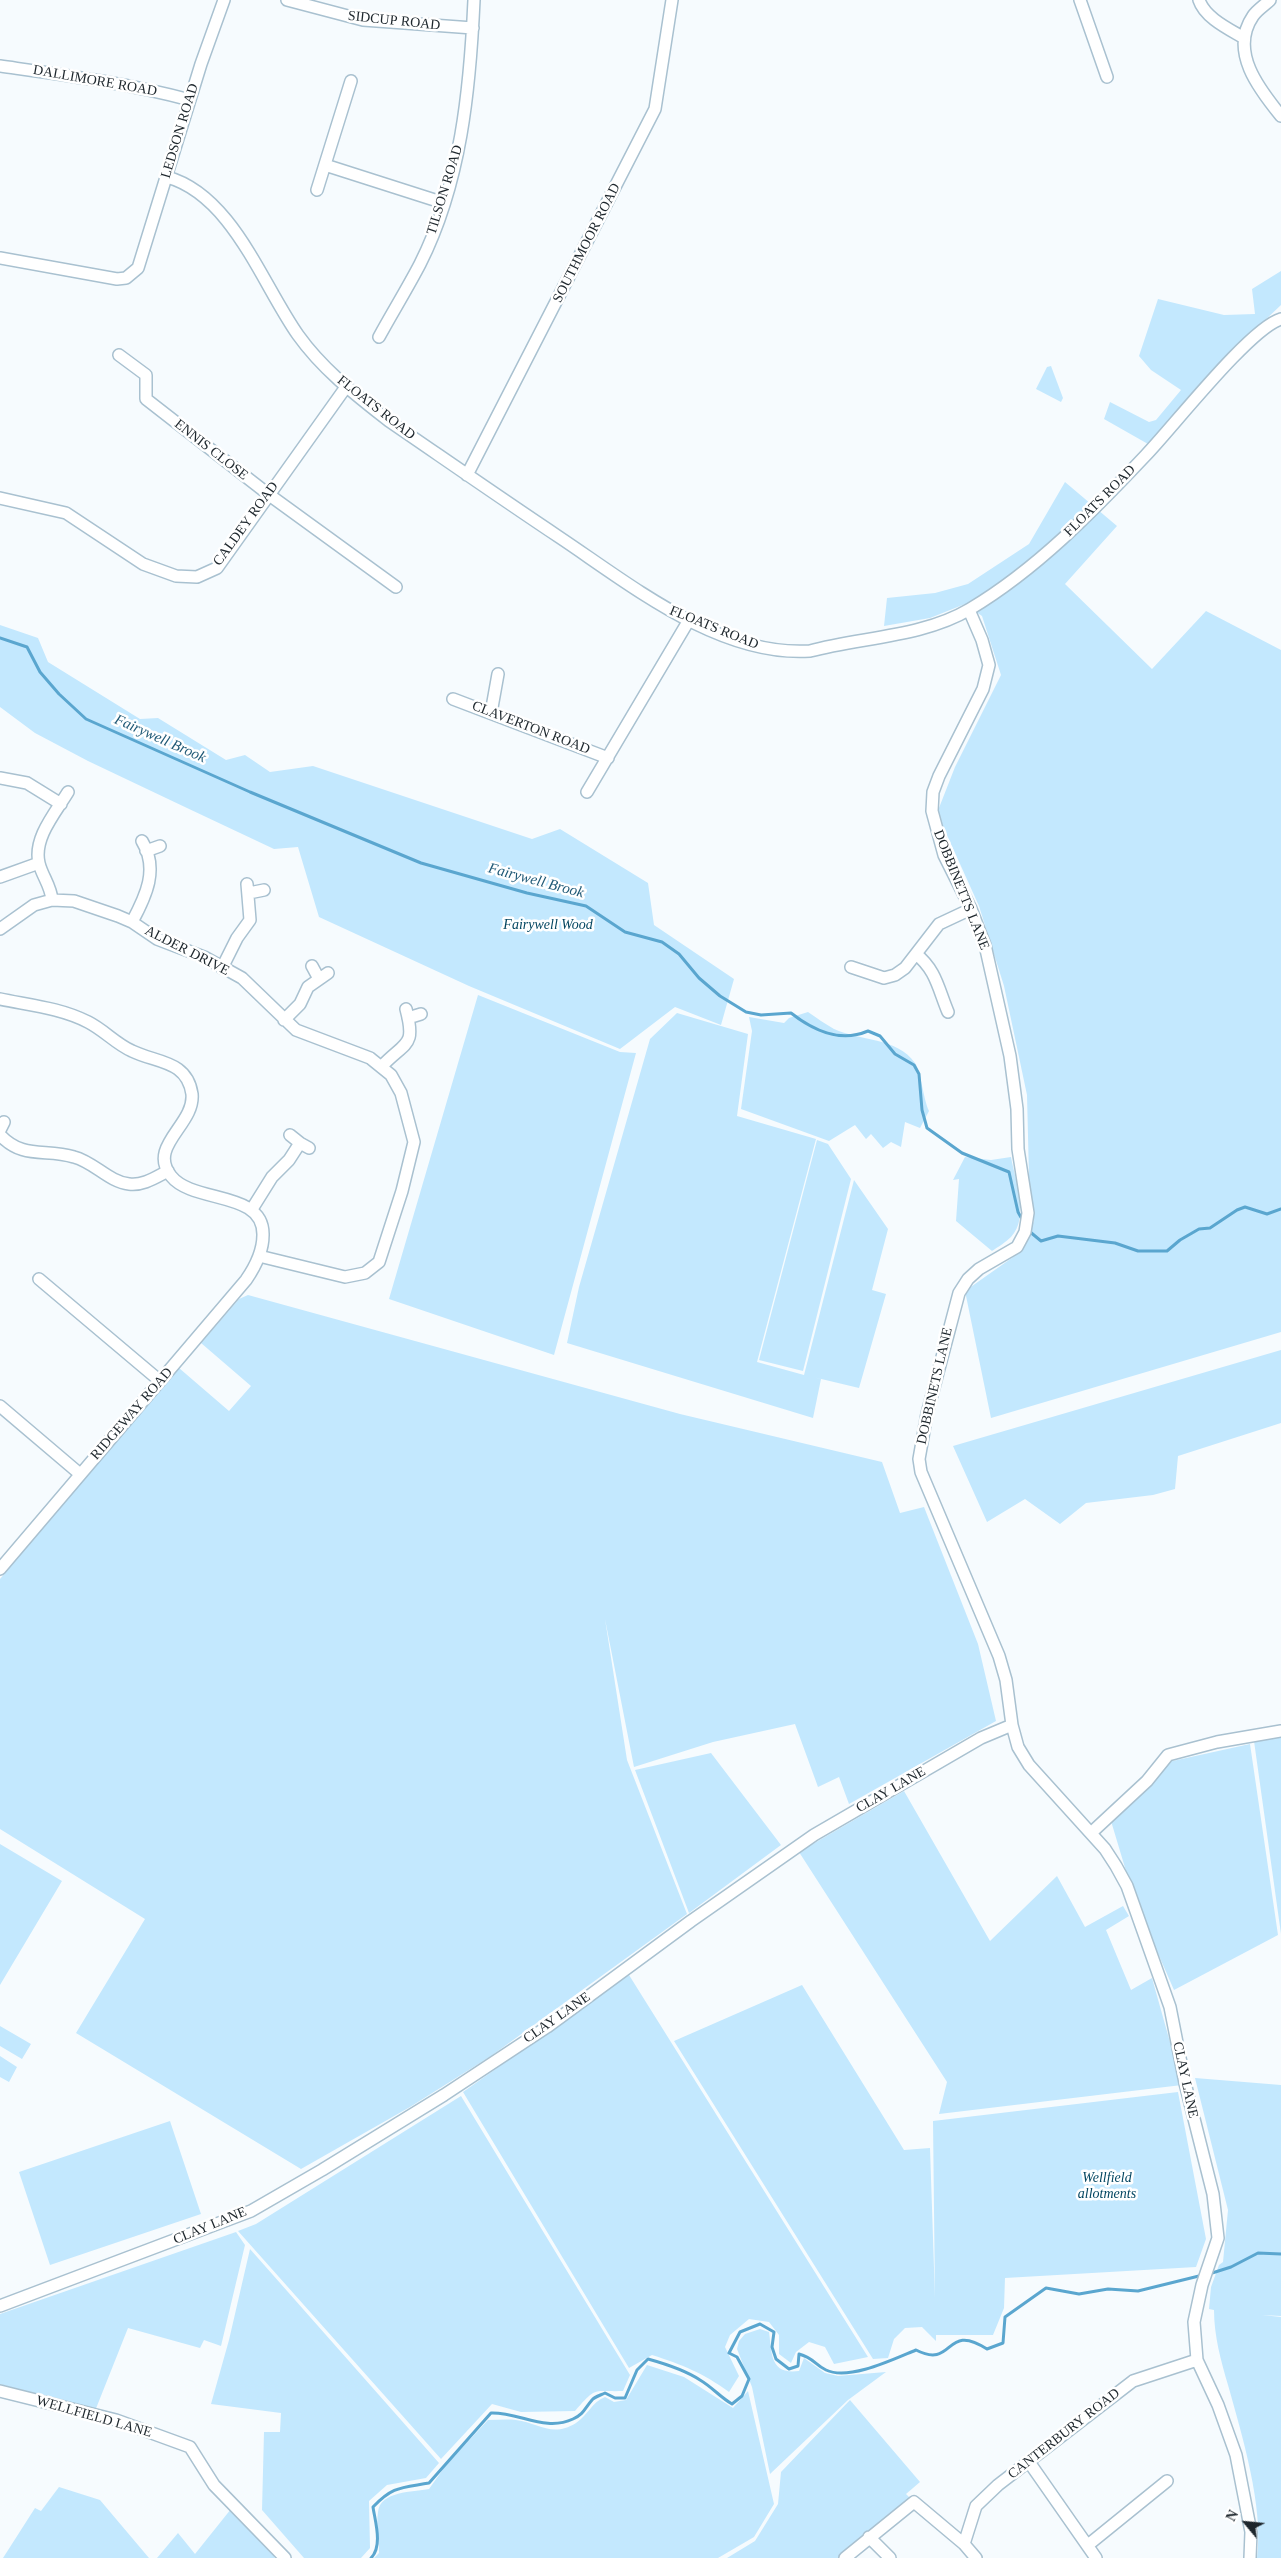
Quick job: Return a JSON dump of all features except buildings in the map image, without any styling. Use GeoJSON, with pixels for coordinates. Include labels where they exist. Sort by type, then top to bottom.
{"type":"FeatureCollection","features":[{"type":"Feature","properties":{"kind":"street","name":"LEDSON ROAD"},"geometry":{"type":"LineString","coordinates":[[0,258],[117,278],[126,278],[140,264],[190,100],[224,0]]}},
{"type":"Feature","properties":{"kind":"street","name":"SIDCUP ROAD"},"geometry":{"type":"LineString","coordinates":[[287,0],[363,20],[473,28]]}},
{"type":"Feature","properties":{"kind":"street","name":"TILSON ROAD"},"geometry":{"type":"LineString","coordinates":[[379,337],[421,263],[444,202],[462,132],[473,28],[474,0]]}},
{"type":"Feature","properties":{"kind":"street","name":"SOUTHMOOR ROAD"},"geometry":{"type":"LineString","coordinates":[[467,475],[655,109],[672,0]]}},
{"type":"Feature","properties":{"kind":"street"},"geometry":{"type":"LineString","coordinates":[[1080,0],[1107,78]]}},
{"type":"Feature","properties":{"kind":"street"},"geometry":{"type":"LineString","coordinates":[[1199,0],[1201,6],[1215,20],[1244,38]]}},
{"type":"Feature","properties":{"kind":"street"},"geometry":{"type":"LineString","coordinates":[[1270,0],[1253,16],[1244,38],[1248,69],[1281,116]]}},
{"type":"Feature","properties":{"kind":"street","name":"DALLIMORE ROAD"},"geometry":{"type":"LineString","coordinates":[[0,66],[156,90],[190,100]]}},
{"type":"Feature","properties":{"kind":"street"},"geometry":{"type":"LineString","coordinates":[[317,190],[351,80]]}},
{"type":"Feature","properties":{"kind":"street"},"geometry":{"type":"LineString","coordinates":[[325,165],[444,202]]}},
{"type":"Feature","properties":{"kind":"street","name":"FLOATS ROAD"},"geometry":{"type":"LineString","coordinates":[[166,177],[181,181],[195,189],[222,215],[298,335],[318,360],[346,387],[389,421],[673,614],[752,646],[790,652],[810,651],[938,623],[969,610],[1010,582],[1064,537],[1146,454],[1227,365],[1266,326],[1281,319]]}},
{"type":"Feature","properties":{"kind":"street","name":"ENNIS CLOSE"},"geometry":{"type":"LineString","coordinates":[[119,355],[146,374],[146,399],[268,494],[396,588]]}},
{"type":"Feature","properties":{"kind":"street","name":"CALDEY ROAD"},"geometry":{"type":"LineString","coordinates":[[0,498],[66,513],[143,564],[176,576],[197,577],[217,568],[346,387]]}},
{"type":"Feature","properties":{"kind":"street","name":"DOBBINETTS LANE"},"geometry":{"type":"LineString","coordinates":[[969,610],[982,640],[988,665],[983,689],[939,776],[933,792],[932,811],[944,855],[972,909],[985,946],[1010,1056],[1017,1109],[1018,1149],[1028,1213]]}},
{"type":"Feature","properties":{"kind":"street","name":"CLAVERTON ROAD"},"geometry":{"type":"LineString","coordinates":[[587,792],[689,620]]}},
{"type":"Feature","properties":{"kind":"street"},"geometry":{"type":"LineString","coordinates":[[491,713],[498,674]]}},
{"type":"Feature","properties":{"kind":"street","name":"CLAVERTON ROAD"},"geometry":{"type":"LineString","coordinates":[[453,699],[608,758]]}},
{"type":"Feature","properties":{"kind":"street"},"geometry":{"type":"LineString","coordinates":[[0,778],[27,783],[61,804]]}},
{"type":"Feature","properties":{"kind":"street"},"geometry":{"type":"LineString","coordinates":[[52,900],[39,863],[38,853],[40,840],[68,792]]}},
{"type":"Feature","properties":{"kind":"street"},"geometry":{"type":"LineString","coordinates":[[132,922],[145,900],[148,888],[150,873],[144,846],[160,846]]}},
{"type":"Feature","properties":{"kind":"street"},"geometry":{"type":"LineString","coordinates":[[0,877],[39,863]]}},
{"type":"Feature","properties":{"kind":"street"},"geometry":{"type":"LineString","coordinates":[[222,968],[237,938],[250,920],[248,888],[264,890]]}},
{"type":"Feature","properties":{"kind":"street","name":"ALDER DRIVE"},"geometry":{"type":"LineString","coordinates":[[0,929],[34,905],[52,900],[74,901],[132,922],[160,940],[204,957],[247,982],[284,1020],[300,1032],[363,1054],[382,1066],[394,1079],[401,1093],[414,1142],[402,1191],[378,1262],[364,1273],[345,1277],[260,1256]]}},
{"type":"Feature","properties":{"kind":"street"},"geometry":{"type":"LineString","coordinates":[[851,967],[884,978],[895,975],[905,968],[939,924],[972,909]]}},
{"type":"Feature","properties":{"kind":"street"},"geometry":{"type":"LineString","coordinates":[[916,954],[928,964],[934,973],[948,1012]]}},
{"type":"Feature","properties":{"kind":"street"},"geometry":{"type":"LineString","coordinates":[[284,1020],[300,1004],[308,987],[324,976],[312,966]]}},
{"type":"Feature","properties":{"kind":"street"},"geometry":{"type":"LineString","coordinates":[[0,999],[77,1017],[102,1030],[128,1049],[168,1062],[181,1071],[190,1088],[192,1102],[187,1119],[167,1146],[165,1160],[168,1171],[174,1179],[184,1186],[252,1209],[259,1218],[263,1228],[260,1256]]}},
{"type":"Feature","properties":{"kind":"street"},"geometry":{"type":"LineString","coordinates":[[382,1066],[409,1040],[411,1033],[407,1013],[421,1014]]}},
{"type":"Feature","properties":{"kind":"street"},"geometry":{"type":"LineString","coordinates":[[0,1135],[12,1146],[23,1151],[58,1153],[79,1158],[124,1184],[145,1182],[168,1171]]}},
{"type":"Feature","properties":{"kind":"street"},"geometry":{"type":"LineString","coordinates":[[252,1209],[272,1177],[305,1146],[290,1135]]}},
{"type":"Feature","properties":{"kind":"street","name":"DOBBINETS LANE"},"geometry":{"type":"LineString","coordinates":[[1012,1725],[1006,1680],[999,1656],[921,1472],[919,1459],[927,1414],[959,1293],[979,1269],[1017,1247],[1025,1232],[1028,1213]]}},
{"type":"Feature","properties":{"kind":"street","name":"RIDGEWAY ROAD"},"geometry":{"type":"LineString","coordinates":[[0,1569],[246,1280],[260,1256]]}},
{"type":"Feature","properties":{"kind":"street"},"geometry":{"type":"LineString","coordinates":[[39,1279],[160,1381]]}},
{"type":"Feature","properties":{"kind":"street"},"geometry":{"type":"LineString","coordinates":[[0,1406],[80,1474]]}},
{"type":"Feature","properties":{"kind":"street","name":"CLAY LANE"},"geometry":{"type":"LineString","coordinates":[[0,2306],[250,2211],[322,2170],[444,2095],[547,2026],[692,1920],[814,1835],[980,1738],[1012,1725],[1018,1747],[1029,1765],[1091,1833],[1112,1860],[1127,1886],[1170,2007],[1185,2083],[1213,2194],[1218,2238],[1202,2285],[1194,2322],[1197,2360],[1218,2406],[1236,2455],[1250,2532],[1250,2558]]}},
{"type":"Feature","properties":{"kind":"street"},"geometry":{"type":"LineString","coordinates":[[1091,1833],[1147,1781],[1168,1755],[1217,1742],[1281,1731]]}},
{"type":"Feature","properties":{"kind":"street","name":"CANTERBURY ROAD"},"geometry":{"type":"LineString","coordinates":[[964,2544],[976,2506],[998,2485],[1133,2380],[1197,2360]]}},
{"type":"Feature","properties":{"kind":"street","name":"WELLFIELD LANE"},"geometry":{"type":"LineString","coordinates":[[0,2391],[116,2420],[190,2447],[214,2485],[285,2558]]}},
{"type":"Feature","properties":{"kind":"street"},"geometry":{"type":"LineString","coordinates":[[1030,2462],[1096,2558]]}},
{"type":"Feature","properties":{"kind":"street"},"geometry":{"type":"LineString","coordinates":[[1088,2546],[1167,2481]]}},
{"type":"Feature","properties":{"kind":"street"},"geometry":{"type":"LineString","coordinates":[[845,2558],[914,2502],[964,2544],[976,2558]]}},
{"type":"Feature","properties":{"kind":"street"},"geometry":{"type":"LineString","coordinates":[[869,2537],[890,2558]]}},
{"type":"Feature","properties":{"kind":"green space"},"geometry":{"type":"Polygon","coordinates":[[[1281,271],[1281,305],[1220,363],[1148,444],[1104,419],[1110,402],[1149,422],[1156,420],[1181,390],[1151,370],[1139,356],[1158,299],[1224,315],[1255,314],[1252,289],[1281,271]]]}},
{"type":"Feature","properties":{"kind":"green space"},"geometry":{"type":"Polygon","coordinates":[[[1051,366],[1063,398],[1061,402],[1036,389],[1047,367],[1051,366]]]}},
{"type":"Feature","properties":{"kind":"green space"},"geometry":{"type":"Polygon","coordinates":[[[1065,482],[1117,526],[1065,584],[1152,669],[1206,611],[1281,650],[1281,1332],[991,1418],[965,1291],[1016,1255],[1034,1221],[1029,1177],[1027,1095],[1004,986],[979,906],[937,813],[955,767],[1001,675],[982,616],[965,604],[930,618],[884,626],[887,598],[935,593],[968,584],[1029,544],[1065,482]]]}},
{"type":"Feature","properties":{"kind":"green space","name":"Fairywell Wood"},"geometry":{"type":"Polygon","coordinates":[[[0,625],[38,638],[48,662],[140,719],[158,718],[226,760],[245,755],[270,772],[313,766],[532,839],[560,829],[648,883],[654,925],[734,979],[721,1025],[675,1007],[620,1049],[469,986],[319,917],[298,847],[274,849],[88,761],[35,733],[0,707],[0,625]]]}},
{"type":"Feature","properties":{"kind":"green space"},"geometry":{"type":"Polygon","coordinates":[[[478,995],[620,1052],[636,1053],[554,1355],[389,1299],[478,995]]]}},
{"type":"Feature","properties":{"kind":"green space"},"geometry":{"type":"Polygon","coordinates":[[[808,1012],[834,1029],[844,1033],[898,1048],[915,1063],[929,1111],[920,1128],[905,1122],[901,1147],[891,1142],[883,1148],[871,1134],[866,1139],[855,1125],[829,1141],[741,1109],[752,1031],[749,1017],[784,1023],[789,1018],[808,1012]]]}},
{"type":"Feature","properties":{"kind":"green space"},"geometry":{"type":"Polygon","coordinates":[[[677,1013],[748,1034],[737,1116],[816,1139],[757,1362],[804,1375],[854,1180],[888,1229],[872,1290],[886,1294],[859,1388],[813,1377],[821,1379],[813,1418],[567,1343],[579,1287],[650,1039],[677,1013]]]}},
{"type":"Feature","properties":{"kind":"green space"},"geometry":{"type":"Polygon","coordinates":[[[817,1140],[828,1144],[851,1179],[803,1371],[759,1360],[817,1140]]]}},
{"type":"Feature","properties":{"kind":"green space"},"geometry":{"type":"Polygon","coordinates":[[[965,1157],[991,1160],[1011,1157],[1020,1198],[1020,1219],[1017,1229],[1011,1237],[992,1251],[956,1221],[959,1179],[953,1180],[965,1157]]]}},
{"type":"Feature","properties":{"kind":"green space"},"geometry":{"type":"Polygon","coordinates":[[[248,1295],[680,1414],[882,1462],[900,1513],[924,1507],[978,1644],[996,1721],[849,1804],[839,1777],[818,1787],[795,1724],[713,1742],[634,1767],[605,1619],[627,1760],[687,1914],[491,2056],[410,2107],[301,2169],[76,2033],[145,1919],[0,1829],[0,1579],[179,1368],[229,1411],[251,1386],[201,1343],[239,1299],[248,1295]]]}},
{"type":"Feature","properties":{"kind":"green space"},"geometry":{"type":"Polygon","coordinates":[[[1281,1350],[1281,1423],[1178,1456],[1175,1489],[1153,1495],[1086,1503],[1060,1524],[1025,1499],[987,1522],[953,1446],[1281,1350]]]}},
{"type":"Feature","properties":{"kind":"green space"},"geometry":{"type":"Polygon","coordinates":[[[1281,1737],[1281,1934],[1254,1741],[1281,1737]]]}},
{"type":"Feature","properties":{"kind":"green space"},"geometry":{"type":"Polygon","coordinates":[[[1250,1744],[1278,1935],[1174,1990],[1135,1901],[1111,1821],[1168,1762],[1250,1744]]]}},
{"type":"Feature","properties":{"kind":"green space"},"geometry":{"type":"Polygon","coordinates":[[[711,1753],[781,1845],[689,1913],[635,1770],[711,1753]]]}},
{"type":"Feature","properties":{"kind":"green space"},"geometry":{"type":"Polygon","coordinates":[[[904,1791],[990,1941],[1057,1876],[1085,1927],[1123,1906],[1129,1916],[1106,1930],[1131,1990],[1152,1978],[1182,2085],[939,2114],[947,2082],[799,1852],[904,1791]]]}},
{"type":"Feature","properties":{"kind":"green space"},"geometry":{"type":"Polygon","coordinates":[[[0,1844],[62,1881],[0,1985],[0,1844]]]}},
{"type":"Feature","properties":{"kind":"green space"},"geometry":{"type":"Polygon","coordinates":[[[629,1975],[868,2357],[834,2364],[825,2347],[809,2342],[796,2352],[791,2363],[779,2354],[779,2335],[769,2322],[749,2319],[730,2335],[725,2347],[739,2376],[729,2392],[692,2370],[652,2355],[629,2368],[463,2092],[629,1975]]]}},
{"type":"Feature","properties":{"kind":"green space","name":"Wellfield allotments"},"geometry":{"type":"Polygon","coordinates":[[[802,1985],[904,2150],[930,2148],[935,2298],[933,2121],[1178,2092],[1206,2239],[1196,2267],[1005,2278],[1004,2308],[993,2335],[936,2335],[936,2341],[922,2327],[905,2328],[894,2339],[888,2358],[873,2359],[674,2041],[802,1985]]]}},
{"type":"Feature","properties":{"kind":"green space"},"geometry":{"type":"Polygon","coordinates":[[[0,2026],[31,2044],[22,2059],[0,2046],[0,2026]]]}},
{"type":"Feature","properties":{"kind":"green space"},"geometry":{"type":"Polygon","coordinates":[[[0,2056],[17,2067],[9,2082],[0,2077],[0,2056]]]}},
{"type":"Feature","properties":{"kind":"green space"},"geometry":{"type":"Polygon","coordinates":[[[1195,2078],[1281,2085],[1281,2316],[1262,2315],[1281,2317],[1281,2558],[1257,2558],[1258,2538],[1255,2494],[1218,2348],[1214,2310],[1209,2309],[1211,2287],[1219,2265],[1223,2262],[1228,2210],[1195,2078]]]}},
{"type":"Feature","properties":{"kind":"green space"},"geometry":{"type":"Polygon","coordinates":[[[461,2096],[630,2375],[623,2391],[596,2392],[587,2397],[575,2411],[521,2412],[492,2404],[441,2459],[238,2231],[256,2224],[461,2096]]]}},
{"type":"Feature","properties":{"kind":"green space"},"geometry":{"type":"Polygon","coordinates":[[[170,2121],[201,2214],[50,2265],[19,2172],[170,2121]]]}},
{"type":"Feature","properties":{"kind":"green space"},"geometry":{"type":"Polygon","coordinates":[[[236,2232],[245,2245],[221,2346],[204,2340],[200,2348],[128,2328],[95,2411],[0,2384],[0,2314],[236,2232]]]}},
{"type":"Feature","properties":{"kind":"green space"},"geometry":{"type":"Polygon","coordinates":[[[250,2249],[439,2463],[426,2478],[387,2485],[369,2501],[370,2548],[361,2558],[304,2558],[262,2510],[264,2432],[280,2432],[281,2413],[211,2404],[229,2340],[250,2249]]]}},
{"type":"Feature","properties":{"kind":"green space"},"geometry":{"type":"Polygon","coordinates":[[[760,2329],[769,2332],[774,2360],[777,2366],[782,2369],[799,2371],[804,2358],[825,2373],[838,2376],[886,2372],[848,2400],[770,2474],[752,2387],[737,2349],[739,2341],[745,2334],[760,2329]]]}},
{"type":"Feature","properties":{"kind":"green space"},"geometry":{"type":"Polygon","coordinates":[[[647,2365],[684,2377],[733,2408],[748,2391],[774,2504],[754,2537],[718,2558],[374,2558],[379,2553],[377,2522],[380,2505],[391,2496],[429,2489],[446,2465],[488,2420],[516,2420],[553,2429],[567,2427],[580,2420],[597,2402],[605,2397],[614,2402],[626,2400],[647,2365]]]}},
{"type":"Feature","properties":{"kind":"green space"},"geometry":{"type":"Polygon","coordinates":[[[850,2400],[920,2482],[906,2494],[914,2502],[845,2558],[727,2558],[755,2541],[778,2504],[781,2472],[850,2400]]]}},
{"type":"Feature","properties":{"kind":"green space"},"geometry":{"type":"Polygon","coordinates":[[[59,2487],[100,2500],[149,2558],[3,2558],[35,2508],[41,2511],[59,2487]]]}},
{"type":"Feature","properties":{"kind":"green space"},"geometry":{"type":"Polygon","coordinates":[[[231,2509],[277,2555],[274,2558],[157,2558],[178,2533],[195,2554],[231,2509]]]}},
{"type":"Feature","properties":{"kind":"waterway","name":"Fairywell Brook"},"geometry":{"type":"LineString","coordinates":[[0,638],[27,647],[40,672],[59,694],[86,719],[250,792],[421,863],[527,893],[586,906],[625,932],[662,942],[679,954],[699,978],[720,996],[746,1012],[761,1015],[791,1013],[818,1030],[828,1033],[847,1036],[868,1031],[880,1036],[895,1054],[914,1065],[919,1074],[922,1110],[927,1128],[962,1153],[1009,1172],[1018,1212],[1023,1221]]}},
{"type":"Feature","properties":{"kind":"waterway","name":"Fairywell Brook"},"geometry":{"type":"LineString","coordinates":[[1029,1231],[1041,1241],[1058,1236],[1115,1243],[1138,1251],[1167,1251],[1180,1240],[1199,1229],[1210,1228],[1237,1210],[1245,1207],[1267,1214],[1281,1209]]}},
{"type":"Feature","properties":{"kind":"waterway"},"geometry":{"type":"LineString","coordinates":[[1209,2274],[1231,2267],[1258,2253],[1281,2254]]}},
{"type":"Feature","properties":{"kind":"waterway"},"geometry":{"type":"LineString","coordinates":[[371,2558],[377,2547],[373,2507],[392,2491],[429,2483],[491,2413],[512,2415],[542,2423],[563,2422],[573,2419],[582,2413],[593,2399],[605,2393],[615,2398],[625,2398],[637,2370],[648,2359],[694,2376],[732,2404],[742,2396],[749,2379],[737,2357],[729,2353],[740,2332],[760,2324],[774,2332],[772,2347],[776,2359],[789,2369],[798,2366],[799,2354],[808,2357],[826,2370],[836,2373],[847,2373],[871,2368],[916,2350],[928,2355],[938,2354],[956,2342],[963,2340],[973,2342],[987,2349],[1003,2343],[1005,2317],[1046,2288],[1079,2294],[1108,2289],[1138,2291],[1203,2275]]}}]}
